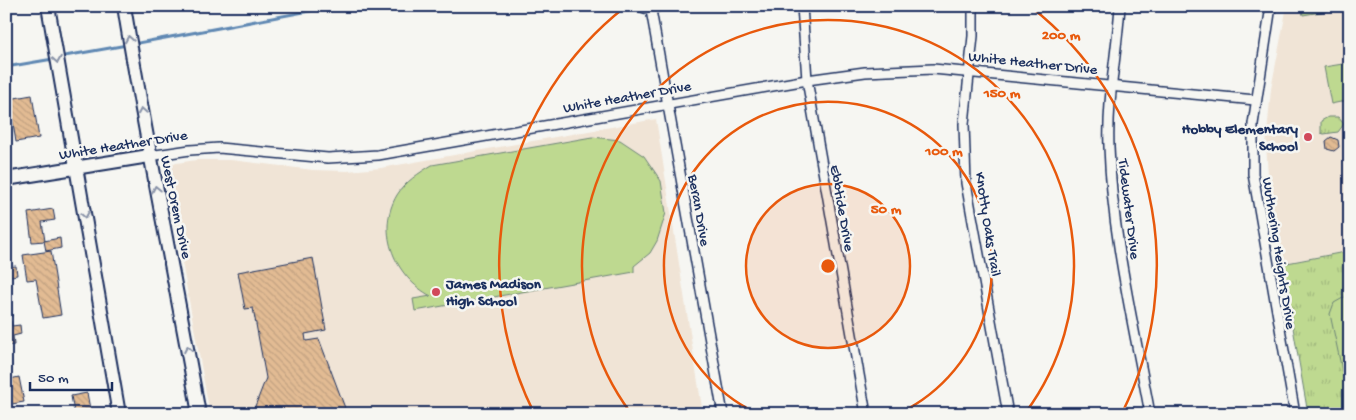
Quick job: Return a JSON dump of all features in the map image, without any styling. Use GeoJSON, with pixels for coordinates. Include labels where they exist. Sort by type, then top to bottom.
{"type":"FeatureCollection","features":[{"type":"Feature","properties":{"kind":"main road"},"geometry":{"type":"LineString","coordinates":[[48,6],[120,414]]}},
{"type":"Feature","properties":{"kind":"main road","name":"West Orem Drive"},"geometry":{"type":"LineString","coordinates":[[124,9],[149,156],[170,253],[199,414]]}},
{"type":"Feature","properties":{"kind":"main road","name":"White Heather Drive"},"geometry":{"type":"LineString","coordinates":[[6,179],[149,156]]}},
{"type":"Feature","properties":{"kind":"street","name":"Beran Drive"},"geometry":{"type":"LineString","coordinates":[[638,6],[655,8],[667,106],[722,414]]}},
{"type":"Feature","properties":{"kind":"street","name":"Ebbtide Drive"},"geometry":{"type":"LineString","coordinates":[[802,6],[807,80],[866,414]]}},
{"type":"Feature","properties":{"kind":"street","name":"Knotty Oaks Trail"},"geometry":{"type":"LineString","coordinates":[[973,6],[970,72],[964,124],[966,183],[1008,414]]}},
{"type":"Feature","properties":{"kind":"street","name":"Tidewater Drive"},"geometry":{"type":"LineString","coordinates":[[1120,6],[1111,86],[1109,146],[1113,208],[1150,414]]}},
{"type":"Feature","properties":{"kind":"street","name":"Wuthering Heights Drive"},"geometry":{"type":"LineString","coordinates":[[1271,6],[1255,100],[1252,151],[1255,193],[1294,414]]}},
{"type":"Feature","properties":{"kind":"street","name":"White Heather Drive"},"geometry":{"type":"LineString","coordinates":[[149,156],[219,148],[343,159],[386,154],[807,80],[865,72],[933,69],[1255,100]]}},
{"type":"Feature","properties":{"kind":"shaded area","name":"Hobby Elementary School"},"geometry":{"type":"Polygon","coordinates":[[[1287,6],[1350,6],[1350,251],[1282,264],[1269,190],[1266,145],[1271,89],[1287,6]]]}},
{"type":"Feature","properties":{"kind":"shaded area","name":"James Madison High School"},"geometry":{"type":"Polygon","coordinates":[[[656,119],[703,414],[210,414],[164,165],[196,160],[231,160],[313,170],[347,171],[381,168],[656,119]]]}},
{"type":"Feature","properties":{"kind":"green space"},"geometry":{"type":"Polygon","coordinates":[[[1301,6],[1350,6],[1350,7],[1303,15],[1301,6]]]}},
{"type":"Feature","properties":{"kind":"green space"},"geometry":{"type":"Polygon","coordinates":[[[1349,63],[1350,100],[1331,104],[1324,67],[1349,63]]]}},
{"type":"Feature","properties":{"kind":"green space"},"geometry":{"type":"Polygon","coordinates":[[[1328,117],[1338,117],[1344,124],[1338,132],[1321,133],[1321,121],[1328,117]]]}},
{"type":"Feature","properties":{"kind":"green space"},"geometry":{"type":"Polygon","coordinates":[[[592,137],[620,140],[644,156],[661,181],[666,213],[657,241],[650,253],[634,266],[634,272],[415,311],[413,299],[431,296],[408,278],[399,266],[389,238],[388,224],[391,209],[397,195],[408,182],[432,165],[592,137]]]}},
{"type":"Feature","properties":{"kind":"green space"},"geometry":{"type":"Polygon","coordinates":[[[1350,251],[1350,414],[1308,414],[1282,264],[1350,251]]]}},
{"type":"Feature","properties":{"kind":"green space"},"geometry":{"type":"Polygon","coordinates":[[[1350,294],[1350,408],[1330,314],[1334,303],[1350,294]]]}},
{"type":"Feature","properties":{"kind":"building"},"geometry":{"type":"Polygon","coordinates":[[[32,95],[39,138],[16,142],[9,99],[32,95]]]}},
{"type":"Feature","properties":{"kind":"building"},"geometry":{"type":"Polygon","coordinates":[[[1331,137],[1338,140],[1339,147],[1334,151],[1327,149],[1326,141],[1331,137]]]}},
{"type":"Feature","properties":{"kind":"building"},"geometry":{"type":"Polygon","coordinates":[[[53,209],[55,220],[42,222],[45,241],[32,242],[28,213],[53,209]]]}},
{"type":"Feature","properties":{"kind":"building"},"geometry":{"type":"Polygon","coordinates":[[[60,238],[61,248],[46,251],[44,241],[60,238]]]}},
{"type":"Feature","properties":{"kind":"building"},"geometry":{"type":"Polygon","coordinates":[[[51,251],[61,315],[43,318],[36,279],[27,280],[23,255],[51,251]]]}},
{"type":"Feature","properties":{"kind":"building"},"geometry":{"type":"Polygon","coordinates":[[[313,258],[326,330],[305,334],[306,341],[319,339],[345,408],[333,414],[252,414],[266,378],[253,308],[245,309],[238,272],[313,258]]]}},
{"type":"Feature","properties":{"kind":"building"},"geometry":{"type":"Polygon","coordinates":[[[16,266],[17,275],[6,277],[6,267],[16,266]]]}},
{"type":"Feature","properties":{"kind":"building"},"geometry":{"type":"Polygon","coordinates":[[[6,292],[12,316],[6,317],[6,292]]]}},
{"type":"Feature","properties":{"kind":"building"},"geometry":{"type":"Polygon","coordinates":[[[6,321],[11,321],[12,326],[20,325],[21,334],[13,336],[14,345],[6,346],[6,321]]]}},
{"type":"Feature","properties":{"kind":"building"},"geometry":{"type":"Polygon","coordinates":[[[19,377],[24,402],[6,405],[6,380],[19,377]]]}},
{"type":"Feature","properties":{"kind":"building"},"geometry":{"type":"Polygon","coordinates":[[[87,393],[90,409],[74,412],[71,396],[87,393]]]}},
{"type":"Feature","properties":{"kind":"waterway"},"geometry":{"type":"LineString","coordinates":[[133,44],[336,6]]}},
{"type":"Feature","properties":{"kind":"waterway"},"geometry":{"type":"LineString","coordinates":[[59,57],[127,45]]}},
{"type":"Feature","properties":{"kind":"waterway"},"geometry":{"type":"LineString","coordinates":[[6,67],[53,59]]}},
{"type":"Feature","properties":{"kind":"place","name":"Hobby Elementary School"},"geometry":{"type":"Point","coordinates":[1308,137]}},
{"type":"Feature","properties":{"kind":"place","name":"James Madison High School"},"geometry":{"type":"Point","coordinates":[436,292]}}]}
